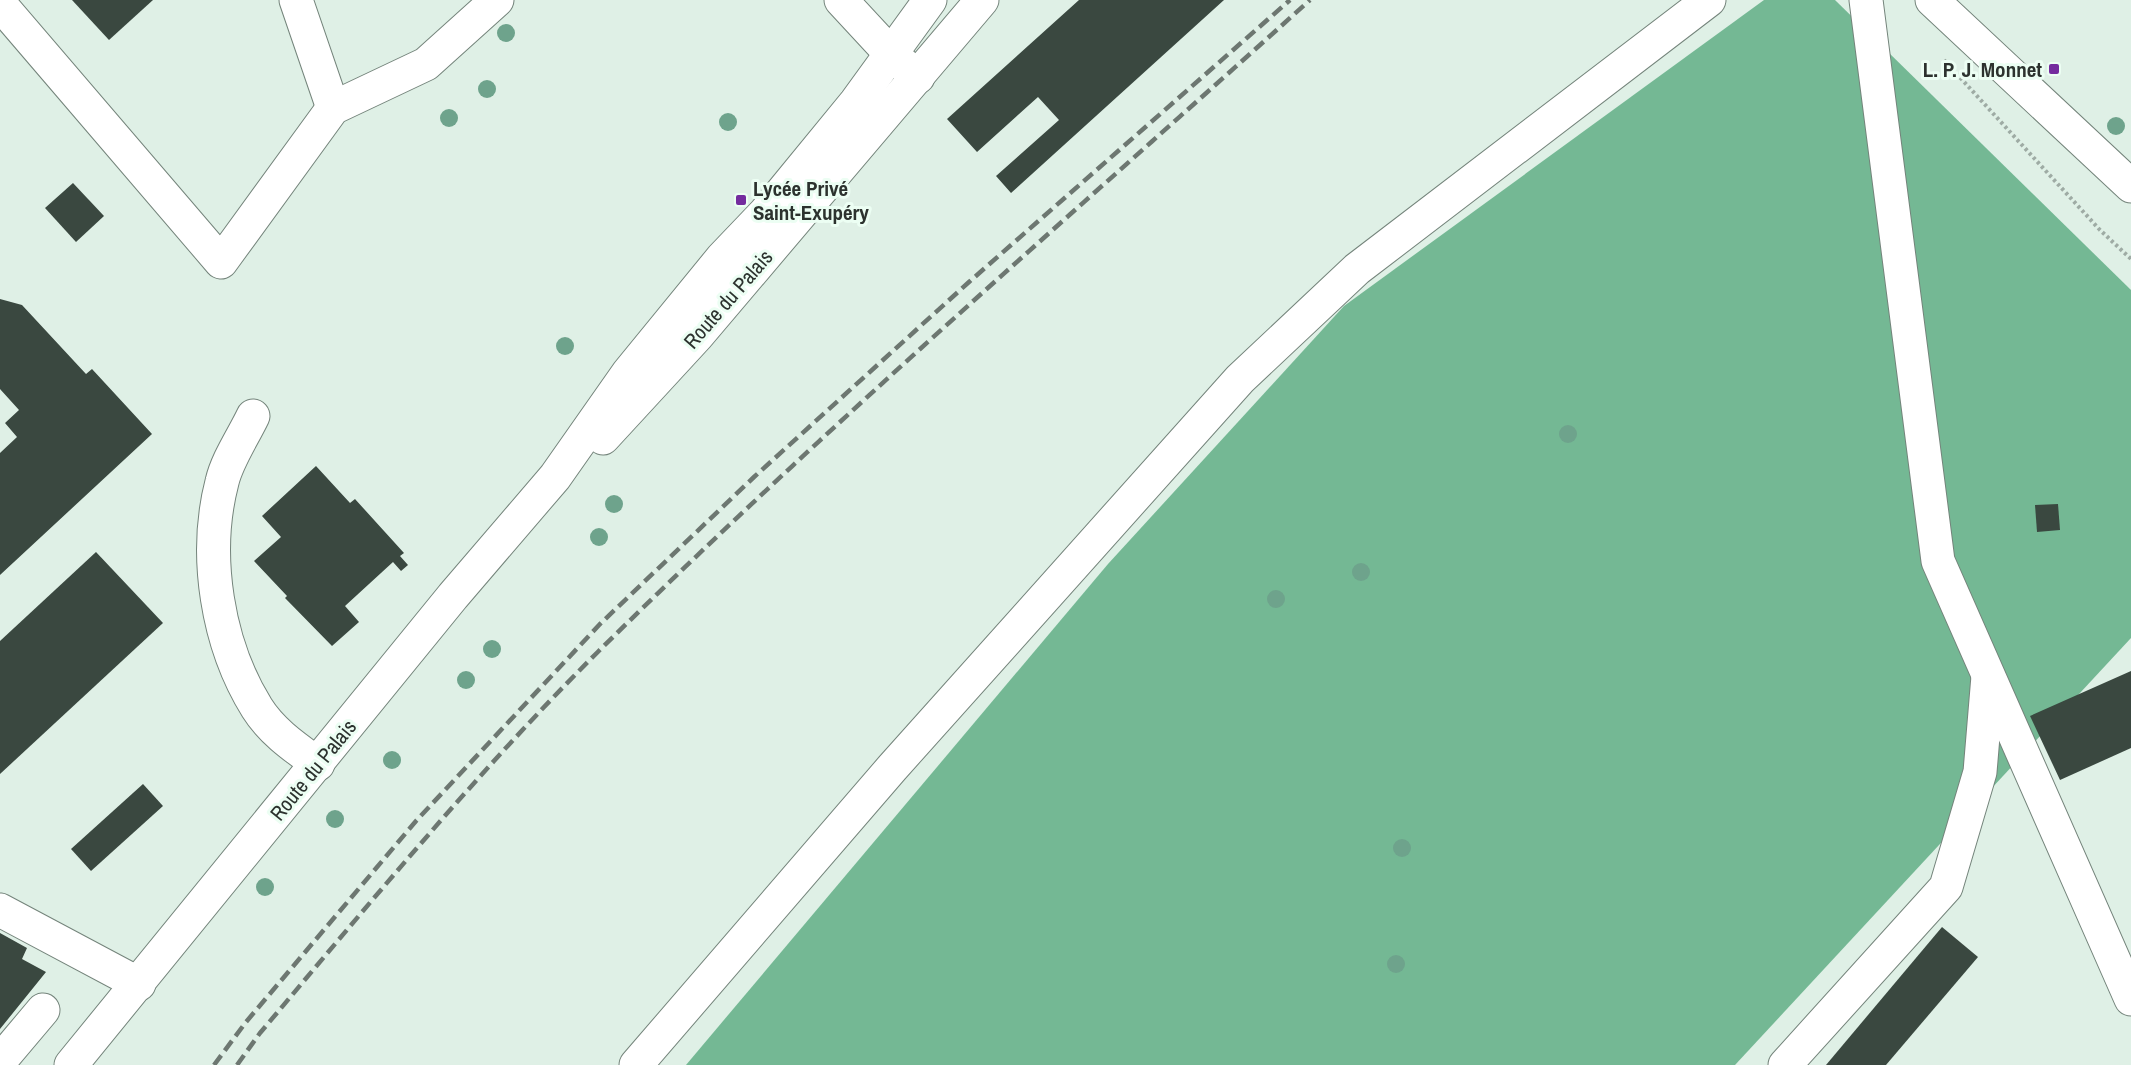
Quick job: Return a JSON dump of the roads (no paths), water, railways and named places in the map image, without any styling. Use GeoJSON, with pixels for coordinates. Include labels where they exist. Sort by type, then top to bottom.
{"type":"FeatureCollection","features":[{"type":"Feature","properties":{"kind":"main road"},"geometry":{"type":"LineString","coordinates":[[296,0],[333,108]]}},
{"type":"Feature","properties":{"kind":"main road"},"geometry":{"type":"LineString","coordinates":[[0,4],[221,262],[333,108],[426,64],[497,0]]}},
{"type":"Feature","properties":{"kind":"main road"},"geometry":{"type":"LineString","coordinates":[[841,0],[891,54],[918,77]]}},
{"type":"Feature","properties":{"kind":"main road","name":"Route du Palais"},"geometry":{"type":"LineString","coordinates":[[71,1065],[453,596],[555,477],[628,373],[722,258],[765,213],[831,132],[930,0]]}},
{"type":"Feature","properties":{"kind":"main road","name":"Route du Palais"},"geometry":{"type":"LineString","coordinates":[[555,477],[593,448],[697,336],[982,0]]}},
{"type":"Feature","properties":{"kind":"main road"},"geometry":{"type":"LineString","coordinates":[[636,1065],[892,768],[1240,379],[1357,269],[1709,0]]}},
{"type":"Feature","properties":{"kind":"main road"},"geometry":{"type":"LineString","coordinates":[[1866,0],[1938,561],[1989,672],[2131,999]]}},
{"type":"Feature","properties":{"kind":"main road"},"geometry":{"type":"LineString","coordinates":[[1932,0],[2131,186]]}},
{"type":"Feature","properties":{"kind":"main road"},"geometry":{"type":"LineString","coordinates":[[253,416],[222,481],[213,547],[218,607],[235,661],[258,709],[283,738],[318,764]]}},
{"type":"Feature","properties":{"kind":"main road"},"geometry":{"type":"LineString","coordinates":[[1785,1065],[1946,886],[1980,772],[1989,672]]}},
{"type":"Feature","properties":{"kind":"main road"},"geometry":{"type":"LineString","coordinates":[[0,910],[139,984]]}},
{"type":"Feature","properties":{"kind":"main road"},"geometry":{"type":"LineString","coordinates":[[0,1061],[43,1010]]}},
{"type":"Feature","properties":{"kind":"railway"},"geometry":{"type":"LineString","coordinates":[[214,1065],[246,1022],[416,821],[600,624],[754,477],[969,282],[1290,0]]}},
{"type":"Feature","properties":{"kind":"railway"},"geometry":{"type":"LineString","coordinates":[[237,1065],[260,1033],[389,880],[522,730],[615,635],[785,472],[1310,0]]}},
{"type":"Feature","properties":{"kind":"place","name":"L. P. J. Monnet"},"geometry":{"type":"Point","coordinates":[2054,69]}},
{"type":"Feature","properties":{"kind":"place","name":"Lycée Privé Saint-Exupéry"},"geometry":{"type":"Point","coordinates":[741,200]}}]}
